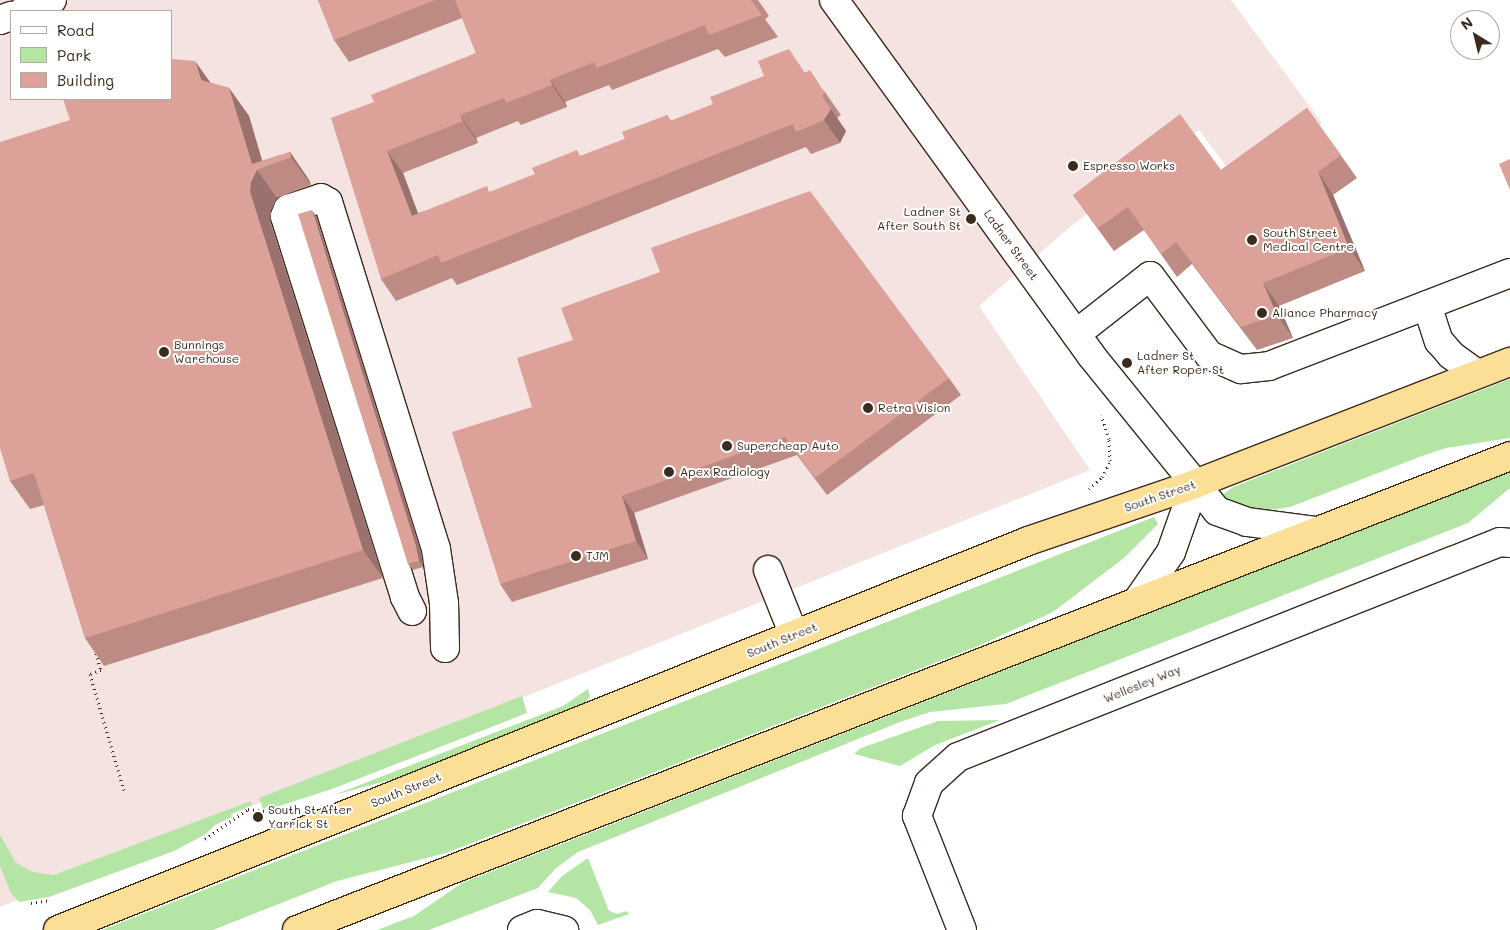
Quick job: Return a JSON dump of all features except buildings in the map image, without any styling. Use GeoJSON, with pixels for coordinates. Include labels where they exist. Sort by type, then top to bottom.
{"type":"FeatureCollection","features":[{"type":"Feature","properties":{"kind":"highway","name":"South Street"},"geometry":{"type":"LineString","coordinates":[[58,930],[1028,542],[1196,484],[1510,362]]}},
{"type":"Feature","properties":{"kind":"highway"},"geometry":{"type":"LineString","coordinates":[[297,930],[1510,456]]}},
{"type":"Feature","properties":{"kind":"street"},"geometry":{"type":"LineString","coordinates":[[26,10],[52,0]]}},
{"type":"Feature","properties":{"kind":"street","name":"Ladner Street"},"geometry":{"type":"LineString","coordinates":[[834,0],[1076,334],[1217,511],[1247,522],[1316,531]]}},
{"type":"Feature","properties":{"kind":"street"},"geometry":{"type":"LineString","coordinates":[[412,611],[405,597],[285,216],[288,209],[321,198],[328,202],[436,549],[444,603],[445,648]]}},
{"type":"Feature","properties":{"kind":"street"},"geometry":{"type":"LineString","coordinates":[[1076,334],[1150,276],[1209,355],[1241,369],[1269,366],[1510,273]]}},
{"type":"Feature","properties":{"kind":"street"},"geometry":{"type":"LineString","coordinates":[[1427,305],[1439,341],[1451,355],[1478,374]]}},
{"type":"Feature","properties":{"kind":"street"},"geometry":{"type":"LineString","coordinates":[[1138,600],[1171,552],[1196,484]]}},
{"type":"Feature","properties":{"kind":"street","name":"Wellesley Way"},"geometry":{"type":"LineString","coordinates":[[962,930],[917,816],[929,783],[958,757],[1500,542],[1510,543]]}},
{"type":"Feature","properties":{"kind":"street"},"geometry":{"type":"LineString","coordinates":[[768,570],[794,635]]}},
{"type":"Feature","properties":{"kind":"street"},"geometry":{"type":"LineString","coordinates":[[522,930],[537,924],[564,930]]}},
{"type":"Feature","properties":{"kind":"path"},"geometry":{"type":"LineString","coordinates":[[1086,491],[1102,477],[1110,461],[1109,438],[1100,412]]}},
{"type":"Feature","properties":{"kind":"path"},"geometry":{"type":"LineString","coordinates":[[96,651],[102,670],[90,674],[124,790]]}},
{"type":"Feature","properties":{"kind":"path"},"geometry":{"type":"LineString","coordinates":[[31,903],[49,900]]}},
{"type":"Feature","properties":{"kind":"shaded area"},"geometry":{"type":"Polygon","coordinates":[[[0,0],[1231,0],[1322,123],[1235,178],[1199,130],[1071,226],[979,306],[1090,470],[0,907],[0,0]]]}},
{"type":"Feature","properties":{"kind":"green space"},"geometry":{"type":"Polygon","coordinates":[[[1510,379],[1510,438],[1446,448],[1290,507],[1270,510],[1245,508],[1227,502],[1222,495],[1233,487],[1510,379]]]}},
{"type":"Feature","properties":{"kind":"green space"},"geometry":{"type":"Polygon","coordinates":[[[1510,472],[1510,488],[1468,523],[1006,704],[930,712],[900,722],[578,852],[555,869],[538,888],[429,930],[377,930],[414,916],[462,883],[1510,472]]]}},
{"type":"Feature","properties":{"kind":"green space"},"geometry":{"type":"Polygon","coordinates":[[[1154,517],[1158,524],[1124,558],[1053,612],[978,646],[446,853],[337,881],[213,930],[102,930],[1154,517]]]}},
{"type":"Feature","properties":{"kind":"green space"},"geometry":{"type":"Polygon","coordinates":[[[588,689],[590,696],[584,706],[405,776],[334,795],[563,706],[588,689]]]}},
{"type":"Feature","properties":{"kind":"green space"},"geometry":{"type":"Polygon","coordinates":[[[522,696],[527,713],[332,789],[270,809],[269,806],[263,809],[259,798],[522,696]]]}},
{"type":"Feature","properties":{"kind":"green space"},"geometry":{"type":"Polygon","coordinates":[[[1000,720],[935,745],[900,766],[854,754],[861,748],[938,721],[1000,720]]]}},
{"type":"Feature","properties":{"kind":"green space"},"geometry":{"type":"Polygon","coordinates":[[[251,801],[252,805],[231,814],[232,817],[215,825],[206,834],[174,851],[49,897],[19,902],[11,893],[0,866],[0,835],[16,863],[33,872],[54,875],[251,801]]]}},
{"type":"Feature","properties":{"kind":"green space"},"geometry":{"type":"Polygon","coordinates":[[[588,858],[609,911],[617,914],[627,911],[629,914],[598,925],[590,910],[576,898],[548,892],[562,876],[588,858]]]}},
{"type":"Feature","properties":{"kind":"place","name":"Espresso Works"},"geometry":{"type":"Point","coordinates":[1073,166]}},
{"type":"Feature","properties":{"kind":"place","name":"Ladner St After South St"},"geometry":{"type":"Point","coordinates":[971,219]}},
{"type":"Feature","properties":{"kind":"place","name":"South Street Medical Centre"},"geometry":{"type":"Point","coordinates":[1252,240]}},
{"type":"Feature","properties":{"kind":"place","name":"Aliance Pharmacy"},"geometry":{"type":"Point","coordinates":[1262,313]}},
{"type":"Feature","properties":{"kind":"place","name":"Bunnings Warehouse"},"geometry":{"type":"Point","coordinates":[164,352]}},
{"type":"Feature","properties":{"kind":"place","name":"Ladner St After Roper St"},"geometry":{"type":"Point","coordinates":[1127,363]}},
{"type":"Feature","properties":{"kind":"place","name":"Retra Vision"},"geometry":{"type":"Point","coordinates":[868,408]}},
{"type":"Feature","properties":{"kind":"place","name":"Supercheap Auto"},"geometry":{"type":"Point","coordinates":[727,446]}},
{"type":"Feature","properties":{"kind":"place","name":"Apex Radiology"},"geometry":{"type":"Point","coordinates":[669,472]}},
{"type":"Feature","properties":{"kind":"place","name":"TJM"},"geometry":{"type":"Point","coordinates":[576,556]}},
{"type":"Feature","properties":{"kind":"place","name":"South St After Yarrick St"},"geometry":{"type":"Point","coordinates":[258,817]}}]}
